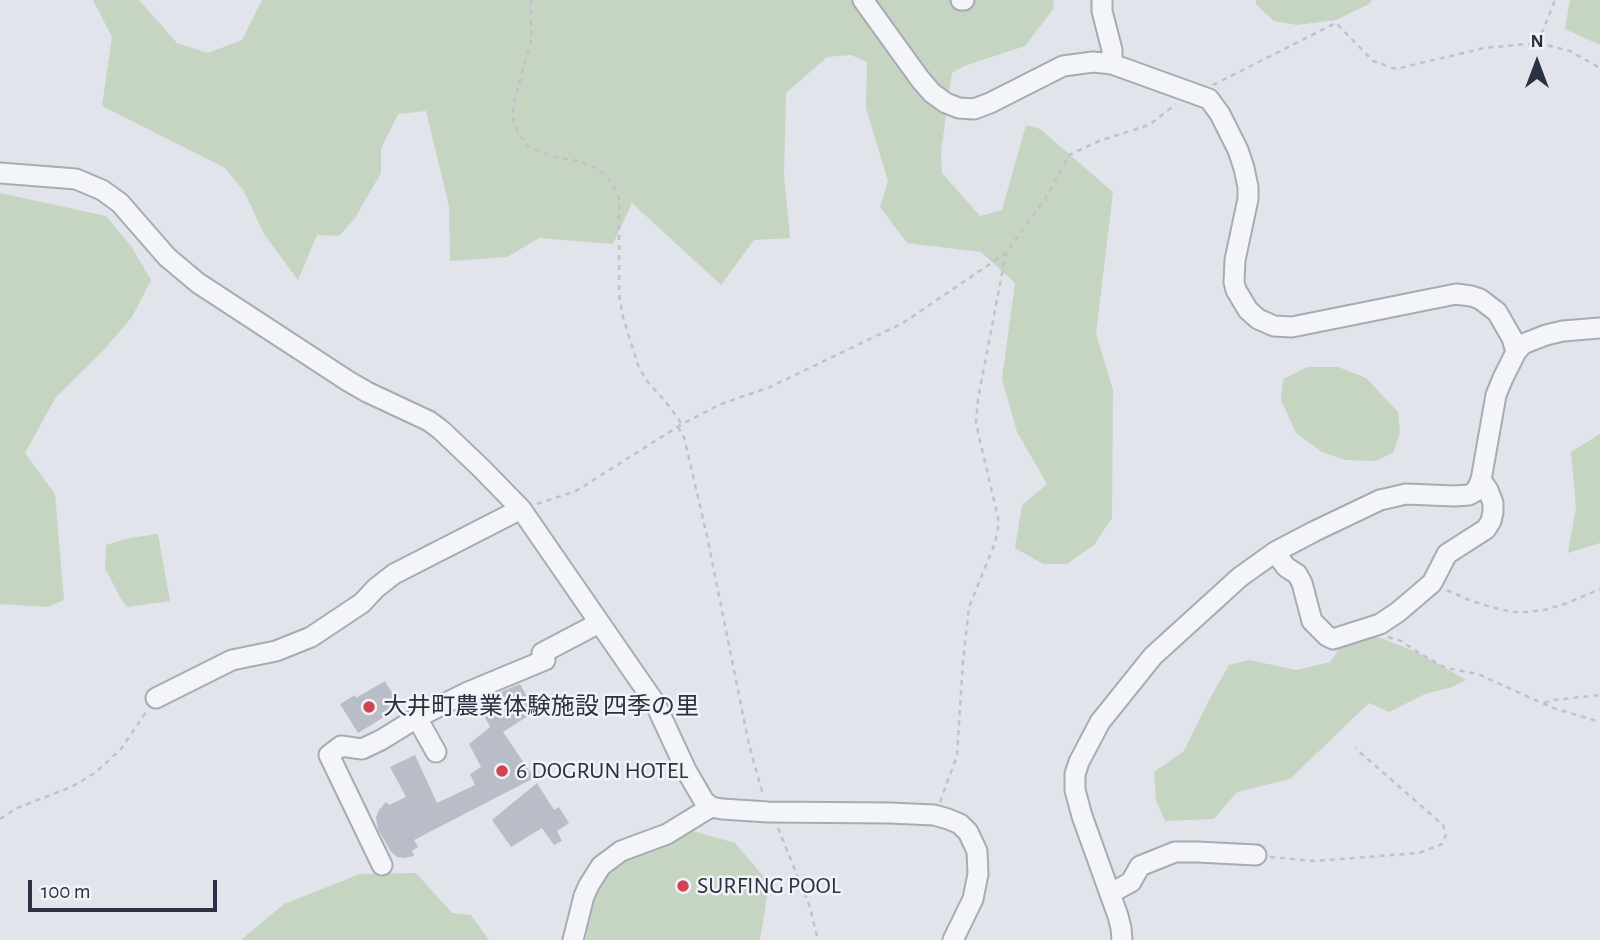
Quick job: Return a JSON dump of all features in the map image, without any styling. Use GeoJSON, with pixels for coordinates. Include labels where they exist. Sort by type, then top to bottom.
{"type":"FeatureCollection","features":[{"type":"Feature","properties":{"kind":"street"},"geometry":{"type":"LineString","coordinates":[[863,0],[926,86],[946,103],[959,108],[974,109],[990,103],[1063,66],[1093,62],[1112,64],[1209,99],[1220,114],[1244,168],[1248,199],[1235,260],[1234,282],[1248,310],[1258,319],[1274,326],[1292,327],[1456,294],[1480,299],[1497,312],[1512,338],[1516,352]]}},
{"type":"Feature","properties":{"kind":"street"},"geometry":{"type":"LineString","coordinates":[[1102,0],[1102,11],[1112,50],[1112,64]]}},
{"type":"Feature","properties":{"kind":"street"},"geometry":{"type":"LineString","coordinates":[[0,173],[76,179],[102,190],[120,203],[155,244],[189,276],[348,381],[429,421],[441,430],[521,509],[655,703],[686,770],[704,801],[711,807],[770,812],[934,815],[960,824],[968,832],[977,851],[978,874],[973,899],[953,940]]}},
{"type":"Feature","properties":{"kind":"street"},"geometry":{"type":"LineString","coordinates":[[1122,940],[1111,893],[1082,816],[1075,790],[1075,774],[1083,751],[1125,688],[1153,656],[1240,577],[1275,552],[1380,500],[1406,494],[1469,495],[1476,491],[1481,480],[1496,395],[1516,352],[1523,344],[1546,335],[1600,328]]}},
{"type":"Feature","properties":{"kind":"street"},"geometry":{"type":"LineString","coordinates":[[1275,552],[1286,567],[1297,574],[1312,621],[1327,636],[1333,639],[1380,624],[1432,583],[1447,554],[1486,529],[1491,521],[1493,503],[1481,480]]}},
{"type":"Feature","properties":{"kind":"street"},"geometry":{"type":"LineString","coordinates":[[156,698],[232,660],[276,651],[311,637],[362,603],[394,574],[521,509]]}},
{"type":"Feature","properties":{"kind":"street"},"geometry":{"type":"LineString","coordinates":[[382,864],[329,755],[341,746],[362,749],[468,692],[545,660],[542,653],[599,622]]}},
{"type":"Feature","properties":{"kind":"street"},"geometry":{"type":"LineString","coordinates":[[417,718],[436,751]]}},
{"type":"Feature","properties":{"kind":"street"},"geometry":{"type":"LineString","coordinates":[[573,940],[584,897],[601,866],[621,851],[667,834],[711,807]]}},
{"type":"Feature","properties":{"kind":"street"},"geometry":{"type":"LineString","coordinates":[[1111,893],[1131,882],[1140,866],[1175,852],[1256,855]]}},
{"type":"Feature","properties":{"kind":"path"},"geometry":{"type":"LineString","coordinates":[[531,0],[531,41],[513,105],[513,118],[518,134],[526,144],[536,150],[598,169],[612,183],[619,199],[619,295],[626,327],[642,373],[682,424]]}},
{"type":"Feature","properties":{"kind":"path"},"geometry":{"type":"LineString","coordinates":[[1538,43],[1556,0]]}},
{"type":"Feature","properties":{"kind":"path"},"geometry":{"type":"LineString","coordinates":[[521,509],[576,491],[682,424],[721,404],[770,387],[903,323],[1006,253],[1047,197],[1069,155],[1099,141],[1149,125],[1181,100],[1197,95],[1336,23],[1373,61],[1396,69],[1484,48],[1538,43],[1570,51],[1600,68]]}},
{"type":"Feature","properties":{"kind":"path"},"geometry":{"type":"LineString","coordinates":[[934,815],[957,756],[969,607],[995,543],[999,522],[976,422],[1006,253]]}},
{"type":"Feature","properties":{"kind":"path"},"geometry":{"type":"LineString","coordinates":[[678,427],[684,438],[707,536],[749,745],[770,812],[810,907],[818,940]]}},
{"type":"Feature","properties":{"kind":"path"},"geometry":{"type":"LineString","coordinates":[[1432,583],[1472,601],[1512,612],[1544,610],[1600,589]]}},
{"type":"Feature","properties":{"kind":"path"},"geometry":{"type":"LineString","coordinates":[[1386,637],[1401,641],[1446,668],[1478,674],[1582,718],[1600,722]]}},
{"type":"Feature","properties":{"kind":"path"},"geometry":{"type":"LineString","coordinates":[[1544,703],[1600,695]]}},
{"type":"Feature","properties":{"kind":"path"},"geometry":{"type":"LineString","coordinates":[[0,819],[18,808],[71,787],[95,773],[121,749],[156,698]]}},
{"type":"Feature","properties":{"kind":"path"},"geometry":{"type":"LineString","coordinates":[[1256,855],[1314,861],[1419,853],[1442,844],[1446,835],[1443,825],[1355,748]]}},
{"type":"Feature","properties":{"kind":"green space"},"geometry":{"type":"Polygon","coordinates":[[[93,0],[139,0],[177,43],[208,53],[242,40],[262,0],[1053,0],[1054,8],[1025,46],[964,66],[952,73],[941,151],[942,173],[980,216],[1002,210],[1026,125],[1040,129],[1113,192],[1096,334],[1113,390],[1112,518],[1094,545],[1067,564],[1043,564],[1015,548],[1022,505],[1047,484],[1017,432],[1002,379],[1015,283],[981,252],[907,243],[880,207],[888,181],[866,108],[867,62],[851,55],[827,57],[786,93],[784,176],[790,238],[754,240],[721,285],[632,203],[613,244],[539,238],[507,257],[450,261],[449,206],[426,111],[398,114],[381,149],[381,173],[355,218],[339,236],[317,235],[298,280],[264,234],[244,191],[225,168],[102,106],[112,37],[93,0]]]}},
{"type":"Feature","properties":{"kind":"green space"},"geometry":{"type":"Polygon","coordinates":[[[1256,0],[1372,0],[1336,20],[1297,25],[1274,21],[1256,4],[1256,0]]]}},
{"type":"Feature","properties":{"kind":"green space"},"geometry":{"type":"Polygon","coordinates":[[[1570,0],[1600,0],[1600,45],[1565,29],[1570,0]]]}},
{"type":"Feature","properties":{"kind":"green space"},"geometry":{"type":"Polygon","coordinates":[[[0,193],[106,216],[131,246],[151,280],[132,317],[103,351],[56,397],[25,453],[55,494],[64,600],[48,607],[0,604],[0,193]]]}},
{"type":"Feature","properties":{"kind":"green space"},"geometry":{"type":"Polygon","coordinates":[[[1307,367],[1338,367],[1366,378],[1398,412],[1400,433],[1393,453],[1375,461],[1345,460],[1322,452],[1296,433],[1281,400],[1283,379],[1307,367]]]}},
{"type":"Feature","properties":{"kind":"green space"},"geometry":{"type":"Polygon","coordinates":[[[1600,434],[1600,543],[1568,553],[1576,507],[1571,452],[1600,434]]]}},
{"type":"Feature","properties":{"kind":"green space"},"geometry":{"type":"Polygon","coordinates":[[[158,534],[170,601],[127,607],[105,568],[106,545],[158,534]]]}},
{"type":"Feature","properties":{"kind":"green space"},"geometry":{"type":"Polygon","coordinates":[[[1354,628],[1417,652],[1466,680],[1452,687],[1425,694],[1389,712],[1369,703],[1290,779],[1237,792],[1214,819],[1165,821],[1156,800],[1154,772],[1184,751],[1229,665],[1249,660],[1296,670],[1330,662],[1354,628]]]}},
{"type":"Feature","properties":{"kind":"green space","name":"SURFING POOL"},"geometry":{"type":"Polygon","coordinates":[[[686,829],[735,843],[765,878],[768,890],[760,940],[586,940],[588,910],[601,881],[624,862],[686,829]]]}},
{"type":"Feature","properties":{"kind":"green space"},"geometry":{"type":"Polygon","coordinates":[[[416,873],[452,913],[471,915],[489,940],[241,940],[284,904],[360,874],[416,873]]]}},
{"type":"Feature","properties":{"kind":"building","name":"大井町農業体験施設 四季の里"},"geometry":{"type":"Polygon","coordinates":[[[385,681],[398,703],[395,705],[397,709],[358,733],[340,704],[385,681]]]}},
{"type":"Feature","properties":{"kind":"building","name":"6 DOGRUN HOTEL"},"geometry":{"type":"Polygon","coordinates":[[[520,684],[532,705],[523,709],[528,716],[503,732],[534,778],[414,840],[418,847],[412,851],[414,856],[397,857],[391,852],[378,829],[376,817],[386,802],[389,805],[406,797],[390,767],[415,755],[437,803],[475,785],[470,774],[481,767],[469,744],[490,727],[477,702],[520,684]]]}},
{"type":"Feature","properties":{"kind":"building"},"geometry":{"type":"Polygon","coordinates":[[[537,783],[554,810],[559,807],[569,823],[557,831],[562,841],[554,845],[542,828],[511,847],[492,820],[537,783]]]}},
{"type":"Feature","properties":{"kind":"place","name":"大井町農業体験施設 四季の里"},"geometry":{"type":"Point","coordinates":[369,707]}},
{"type":"Feature","properties":{"kind":"place","name":"6 DOGRUN HOTEL"},"geometry":{"type":"Point","coordinates":[502,771]}},
{"type":"Feature","properties":{"kind":"place","name":"SURFING POOL"},"geometry":{"type":"Point","coordinates":[683,886]}}]}
